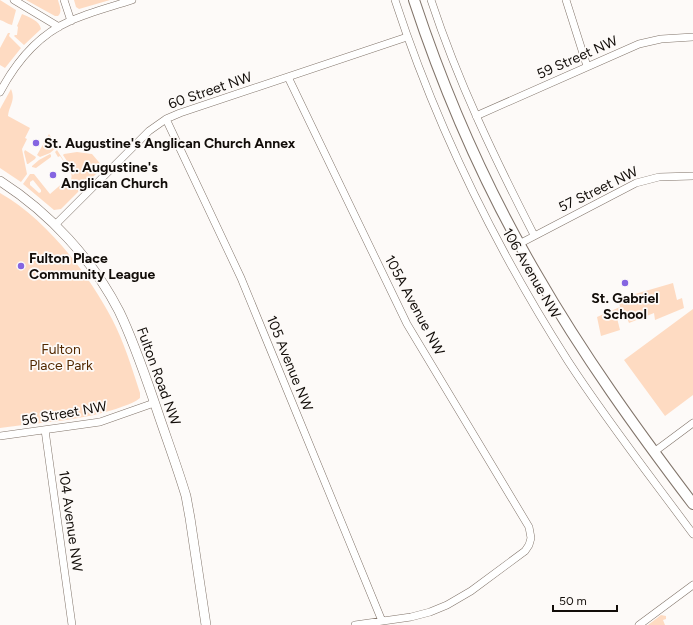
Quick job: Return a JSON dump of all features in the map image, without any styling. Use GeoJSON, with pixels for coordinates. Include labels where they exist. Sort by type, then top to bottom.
{"type":"FeatureCollection","features":[{"type":"Feature","properties":{"kind":"main road","name":"106 Avenue NW"},"geometry":{"type":"LineString","coordinates":[[414,0],[437,64],[462,125],[519,244],[539,280],[614,396],[693,504]]}},
{"type":"Feature","properties":{"kind":"street"},"geometry":{"type":"LineString","coordinates":[[14,0],[59,27]]}},
{"type":"Feature","properties":{"kind":"street"},"geometry":{"type":"LineString","coordinates":[[64,0],[71,20]]}},
{"type":"Feature","properties":{"kind":"street"},"geometry":{"type":"LineString","coordinates":[[0,92],[12,71],[25,54],[48,34],[71,20],[132,0]]}},
{"type":"Feature","properties":{"kind":"street","name":"106 Avenue NW"},"geometry":{"type":"LineString","coordinates":[[395,0],[407,37],[429,94],[479,206],[508,260],[556,342],[583,382],[693,534]]}},
{"type":"Feature","properties":{"kind":"street","name":"106 Avenue NW"},"geometry":{"type":"LineString","coordinates":[[431,0],[438,22],[476,116],[534,236]]}},
{"type":"Feature","properties":{"kind":"street"},"geometry":{"type":"LineString","coordinates":[[566,0],[587,66]]}},
{"type":"Feature","properties":{"kind":"street","name":"60 Street NW"},"geometry":{"type":"LineString","coordinates":[[55,225],[149,131],[166,119],[407,37]]}},
{"type":"Feature","properties":{"kind":"street","name":"59 Street NW"},"geometry":{"type":"LineString","coordinates":[[476,116],[587,66],[645,42],[668,38],[693,38]]}},
{"type":"Feature","properties":{"kind":"street","name":"105A Avenue NW"},"geometry":{"type":"LineString","coordinates":[[288,77],[407,324],[512,497],[529,527],[531,538],[528,548],[458,600],[421,614],[382,621]]}},
{"type":"Feature","properties":{"kind":"street","name":"105 Avenue NW"},"geometry":{"type":"LineString","coordinates":[[166,119],[241,278],[382,621]]}},
{"type":"Feature","properties":{"kind":"street","name":"57 Street NW"},"geometry":{"type":"LineString","coordinates":[[519,244],[636,183],[659,177],[693,176]]}},
{"type":"Feature","properties":{"kind":"street","name":"Fulton Road NW"},"geometry":{"type":"LineString","coordinates":[[0,181],[34,206],[55,225],[90,265],[112,298],[132,341],[187,501],[206,625]]}},
{"type":"Feature","properties":{"kind":"street","name":"56 Street NW"},"geometry":{"type":"LineString","coordinates":[[0,436],[109,420],[154,403]]}},
{"type":"Feature","properties":{"kind":"street"},"geometry":{"type":"LineString","coordinates":[[654,452],[693,423]]}},
{"type":"Feature","properties":{"kind":"street","name":"104 Avenue NW"},"geometry":{"type":"LineString","coordinates":[[45,430],[72,625]]}},
{"type":"Feature","properties":{"kind":"street"},"geometry":{"type":"LineString","coordinates":[[639,625],[693,585]]}},
{"type":"Feature","properties":{"kind":"street","name":"104 Avenue NW"},"geometry":{"type":"LineString","coordinates":[[69,625],[71,616]]}},
{"type":"Feature","properties":{"kind":"street"},"geometry":{"type":"LineString","coordinates":[[355,625],[382,621]]}},
{"type":"Feature","properties":{"kind":"green space"},"geometry":{"type":"Polygon","coordinates":[[[0,0],[16,10],[12,25],[0,20],[0,0]]]}},
{"type":"Feature","properties":{"kind":"green space"},"geometry":{"type":"Polygon","coordinates":[[[26,0],[58,0],[60,12],[58,16],[55,16],[26,0]]]}},
{"type":"Feature","properties":{"kind":"green space"},"geometry":{"type":"Polygon","coordinates":[[[74,0],[110,0],[79,9],[76,7],[74,0]]]}},
{"type":"Feature","properties":{"kind":"green space"},"geometry":{"type":"Polygon","coordinates":[[[22,14],[39,24],[41,29],[24,45],[14,36],[17,35],[17,26],[22,14]]]}},
{"type":"Feature","properties":{"kind":"green space"},"geometry":{"type":"Polygon","coordinates":[[[8,33],[10,33],[9,36],[21,48],[5,68],[0,65],[0,48],[8,33]]]}},
{"type":"Feature","properties":{"kind":"green space"},"geometry":{"type":"Polygon","coordinates":[[[11,89],[13,100],[8,116],[30,128],[22,149],[27,174],[21,182],[0,168],[0,109],[11,89]]]}},
{"type":"Feature","properties":{"kind":"green space"},"geometry":{"type":"Polygon","coordinates":[[[49,134],[57,147],[50,153],[40,157],[37,155],[49,134]]]}},
{"type":"Feature","properties":{"kind":"green space"},"geometry":{"type":"Polygon","coordinates":[[[25,150],[36,157],[28,164],[24,152],[25,150]]]}},
{"type":"Feature","properties":{"kind":"green space"},"geometry":{"type":"Polygon","coordinates":[[[57,150],[73,175],[75,173],[63,155],[64,154],[77,152],[92,154],[103,167],[61,209],[54,210],[23,184],[30,174],[34,174],[50,194],[65,181],[71,180],[71,174],[65,170],[67,166],[55,152],[57,150]],[[33,180],[30,182],[30,185],[39,193],[41,190],[33,180]]]}},
{"type":"Feature","properties":{"kind":"green space"},"geometry":{"type":"Polygon","coordinates":[[[50,154],[51,157],[36,168],[32,167],[39,160],[50,154]]]}},
{"type":"Feature","properties":{"kind":"green space","name":"Fulton Place Park"},"geometry":{"type":"Polygon","coordinates":[[[0,193],[34,217],[49,232],[64,248],[91,284],[112,319],[128,355],[140,393],[140,398],[132,403],[94,415],[0,428],[0,193]]]}},
{"type":"Feature","properties":{"kind":"green space"},"geometry":{"type":"Polygon","coordinates":[[[673,283],[677,300],[682,298],[684,308],[655,320],[654,313],[629,323],[625,313],[617,318],[620,330],[601,336],[597,317],[620,307],[618,299],[673,283]]]}},
{"type":"Feature","properties":{"kind":"green space"},"geometry":{"type":"Polygon","coordinates":[[[693,309],[693,395],[665,416],[624,360],[693,309]]]}},
{"type":"Feature","properties":{"kind":"green space"},"geometry":{"type":"Polygon","coordinates":[[[661,615],[666,616],[666,619],[663,620],[665,625],[648,625],[661,615]]]}},
{"type":"Feature","properties":{"kind":"place","name":"St. Augustine's Anglican Church Annex"},"geometry":{"type":"Point","coordinates":[36,143]}},
{"type":"Feature","properties":{"kind":"place","name":"St. Augustine's Anglican Church"},"geometry":{"type":"Point","coordinates":[53,175]}},
{"type":"Feature","properties":{"kind":"place","name":"Fulton Place Community League"},"geometry":{"type":"Point","coordinates":[21,266]}},
{"type":"Feature","properties":{"kind":"place","name":"St. Gabriel School"},"geometry":{"type":"Point","coordinates":[625,283]}}]}
